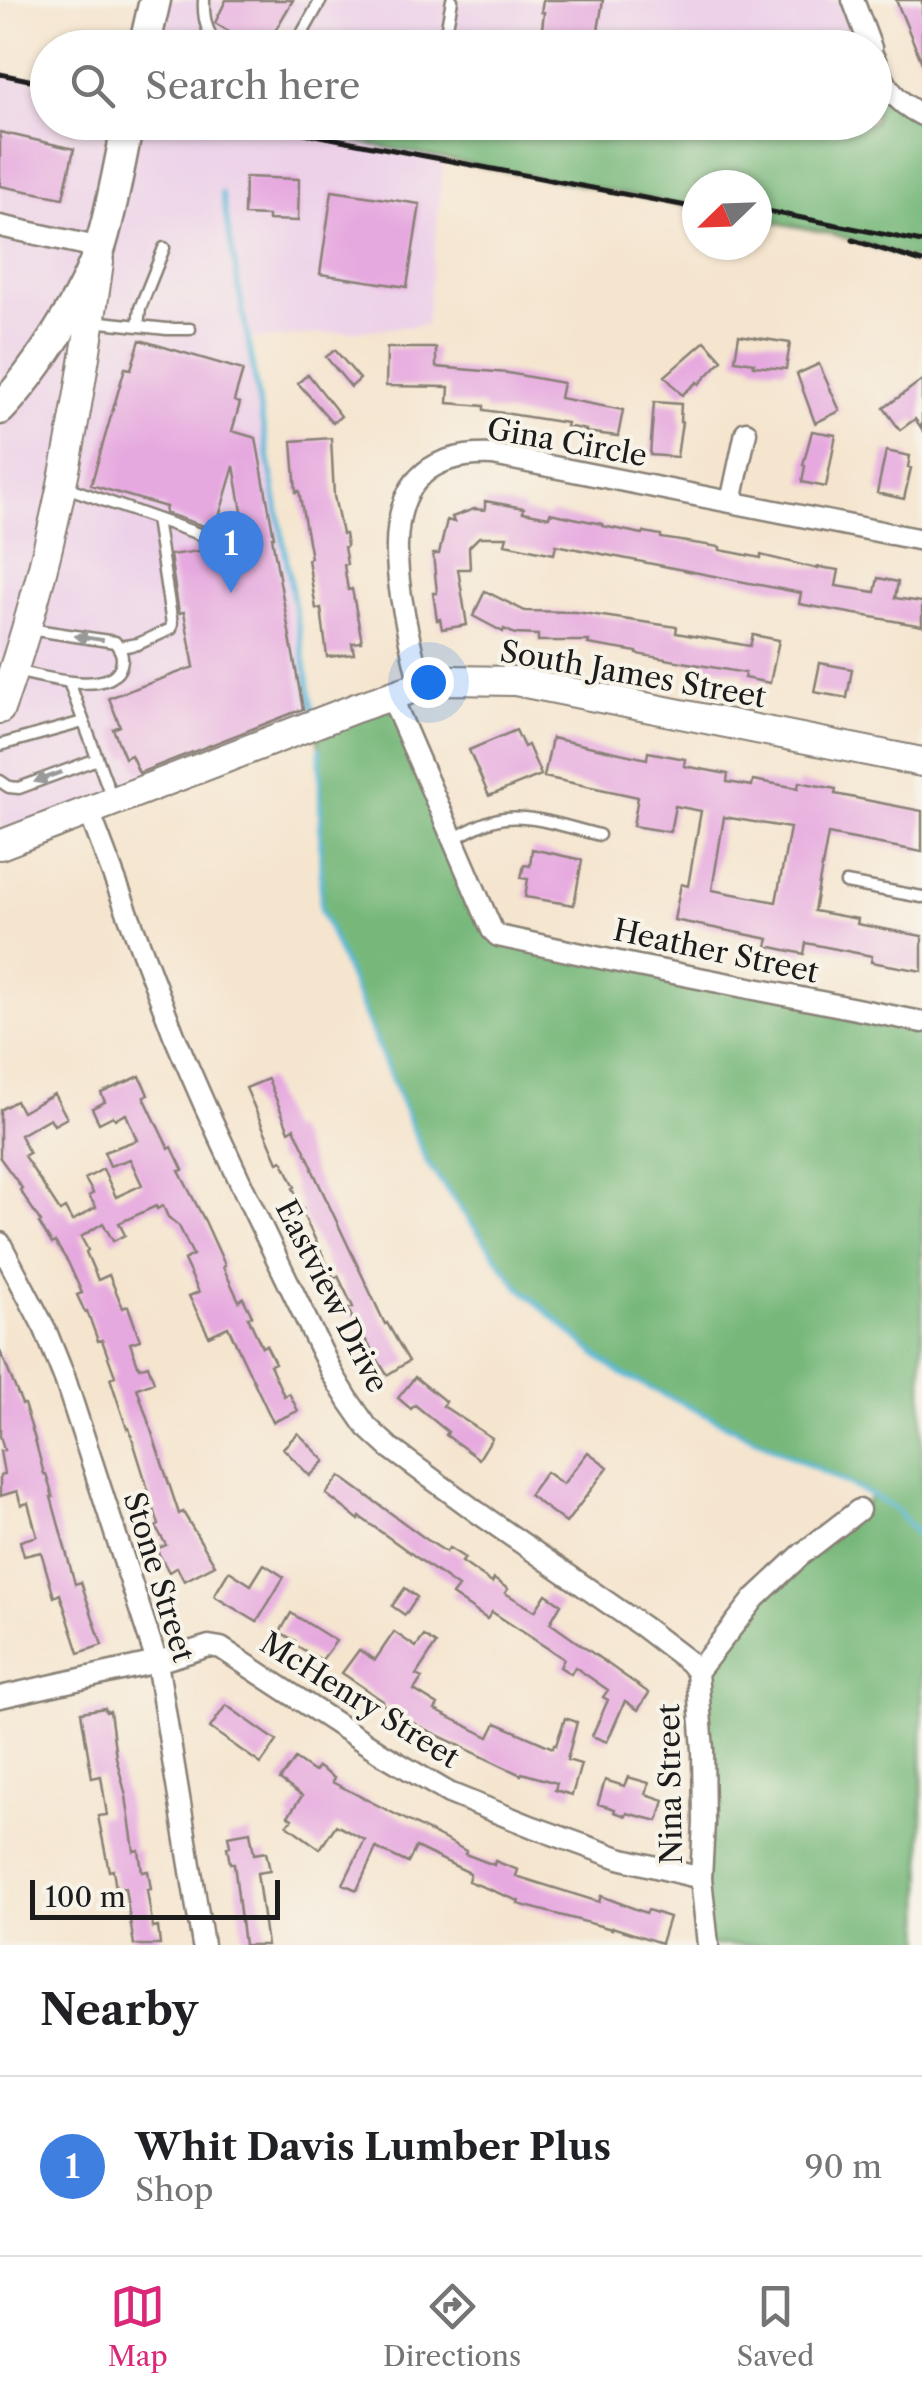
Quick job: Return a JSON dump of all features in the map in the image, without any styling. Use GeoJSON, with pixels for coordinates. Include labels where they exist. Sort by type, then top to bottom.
{"type":"FeatureCollection","features":[{"type":"Feature","properties":{"kind":"main road"},"geometry":{"type":"LineString","coordinates":[[148,30],[155,0]]}},
{"type":"Feature","properties":{"kind":"main road"},"geometry":{"type":"LineString","coordinates":[[0,409],[33,369],[81,290],[100,248],[124,140]]}},
{"type":"Feature","properties":{"kind":"street"},"geometry":{"type":"LineString","coordinates":[[853,0],[864,30]]}},
{"type":"Feature","properties":{"kind":"street"},"geometry":{"type":"LineString","coordinates":[[892,95],[922,115]]}},
{"type":"Feature","properties":{"kind":"street"},"geometry":{"type":"LineString","coordinates":[[0,226],[100,248],[83,378],[62,485],[27,628],[0,709]]}},
{"type":"Feature","properties":{"kind":"street"},"geometry":{"type":"LineString","coordinates":[[731,502],[746,432]]}},
{"type":"Feature","properties":{"kind":"street","name":"Gina Circle"},"geometry":{"type":"LineString","coordinates":[[420,686],[400,593],[395,536],[398,514],[406,496],[426,472],[462,456],[492,456],[922,540]]}},
{"type":"Feature","properties":{"kind":"street","name":"South James Street"},"geometry":{"type":"LineString","coordinates":[[0,846],[391,696],[450,680],[515,682],[922,762]]}},
{"type":"Feature","properties":{"kind":"street"},"geometry":{"type":"LineString","coordinates":[[391,696],[452,838]]}},
{"type":"Feature","properties":{"kind":"street","name":"Eastview Drive"},"geometry":{"type":"LineString","coordinates":[[101,807],[174,1035],[283,1272],[348,1401],[367,1427],[390,1448],[643,1627],[697,1672]]}},
{"type":"Feature","properties":{"kind":"street","name":"Heather Street"},"geometry":{"type":"LineString","coordinates":[[452,838],[498,936],[922,1022]]}},
{"type":"Feature","properties":{"kind":"street","name":"Stone Street"},"geometry":{"type":"LineString","coordinates":[[0,1243],[45,1329],[64,1379],[157,1662],[203,1945]]}},
{"type":"Feature","properties":{"kind":"street","name":"Nina Street"},"geometry":{"type":"LineString","coordinates":[[708,1945],[701,1878],[703,1750],[697,1672],[755,1598],[802,1554],[859,1510]]}},
{"type":"Feature","properties":{"kind":"street","name":"McHenry Street"},"geometry":{"type":"LineString","coordinates":[[0,1697],[157,1662],[208,1646],[221,1648],[381,1753],[449,1792],[618,1858],[701,1878]]}},
{"type":"Feature","properties":{"kind":"lane"},"geometry":{"type":"LineString","coordinates":[[204,0],[208,30]]}},
{"type":"Feature","properties":{"kind":"lane"},"geometry":{"type":"LineString","coordinates":[[304,30],[321,0]]}},
{"type":"Feature","properties":{"kind":"lane"},"geometry":{"type":"LineString","coordinates":[[446,30],[452,0]]}},
{"type":"Feature","properties":{"kind":"lane"},"geometry":{"type":"LineString","coordinates":[[138,326],[140,308],[164,248]]}},
{"type":"Feature","properties":{"kind":"lane"},"geometry":{"type":"LineString","coordinates":[[91,321],[190,329]]}},
{"type":"Feature","properties":{"kind":"lane"},"geometry":{"type":"LineString","coordinates":[[62,485],[199,534]]}},
{"type":"Feature","properties":{"kind":"lane"},"geometry":{"type":"LineString","coordinates":[[119,647],[138,644],[171,629],[156,519]]}},
{"type":"Feature","properties":{"kind":"lane"},"geometry":{"type":"LineString","coordinates":[[14,671],[99,684],[120,669],[122,656],[115,642],[27,628]]}},
{"type":"Feature","properties":{"kind":"lane"},"geometry":{"type":"LineString","coordinates":[[69,682],[97,759],[101,807]]}},
{"type":"Feature","properties":{"kind":"lane"},"geometry":{"type":"LineString","coordinates":[[0,745],[83,722]]}},
{"type":"Feature","properties":{"kind":"lane"},"geometry":{"type":"LineString","coordinates":[[0,781],[19,788],[97,759]]}},
{"type":"Feature","properties":{"kind":"lane"},"geometry":{"type":"LineString","coordinates":[[452,838],[502,818],[521,818],[599,835]]}},
{"type":"Feature","properties":{"kind":"lane"},"geometry":{"type":"LineString","coordinates":[[846,883],[922,897]]}},
{"type":"Feature","properties":{"kind":"shaded area"},"geometry":{"type":"Polygon","coordinates":[[[155,0],[853,0],[864,30],[148,30],[155,0]]]}},
{"type":"Feature","properties":{"kind":"shaded area"},"geometry":{"type":"Polygon","coordinates":[[[0,74],[30,80],[30,140],[352,140],[444,160],[426,325],[248,340],[315,723],[0,845],[0,74]]]}},
{"type":"Feature","properties":{"kind":"green space"},"geometry":{"type":"Polygon","coordinates":[[[892,95],[922,115],[922,262],[829,233],[772,222],[772,170],[682,170],[682,205],[347,140],[892,140],[892,95]]]}},
{"type":"Feature","properties":{"kind":"green space"},"geometry":{"type":"Polygon","coordinates":[[[391,696],[492,930],[922,1022],[922,1945],[708,1945],[697,1672],[790,1564],[872,1496],[622,1374],[602,1360],[518,1286],[427,1163],[321,909],[320,752],[315,723],[391,696]]]}},
{"type":"Feature","properties":{"kind":"building"},"geometry":{"type":"Polygon","coordinates":[[[226,0],[293,0],[276,30],[227,30],[215,23],[226,0]]]}},
{"type":"Feature","properties":{"kind":"building"},"geometry":{"type":"Polygon","coordinates":[[[543,0],[603,0],[598,30],[542,29],[543,0]]]}},
{"type":"Feature","properties":{"kind":"building"},"geometry":{"type":"Polygon","coordinates":[[[896,0],[922,0],[922,63],[896,0]]]}},
{"type":"Feature","properties":{"kind":"building"},"geometry":{"type":"Polygon","coordinates":[[[0,132],[74,149],[63,198],[0,186],[0,132]]]}},
{"type":"Feature","properties":{"kind":"building"},"geometry":{"type":"Polygon","coordinates":[[[245,177],[299,179],[298,221],[244,215],[245,177]]]}},
{"type":"Feature","properties":{"kind":"building"},"geometry":{"type":"Polygon","coordinates":[[[332,191],[420,204],[407,287],[320,274],[332,191]]]}},
{"type":"Feature","properties":{"kind":"building"},"geometry":{"type":"Polygon","coordinates":[[[739,335],[790,343],[786,369],[735,360],[739,335]]]}},
{"type":"Feature","properties":{"kind":"building"},"geometry":{"type":"Polygon","coordinates":[[[140,340],[243,370],[234,401],[240,403],[232,431],[256,438],[303,709],[139,773],[131,755],[125,758],[113,729],[120,726],[109,698],[194,667],[184,612],[179,613],[170,555],[256,543],[247,540],[234,466],[215,530],[165,513],[166,507],[91,485],[125,368],[131,369],[140,340]]]}},
{"type":"Feature","properties":{"kind":"building"},"geometry":{"type":"Polygon","coordinates":[[[705,341],[722,360],[682,395],[665,376],[705,341]]]}},
{"type":"Feature","properties":{"kind":"building"},"geometry":{"type":"Polygon","coordinates":[[[387,348],[436,348],[436,367],[508,373],[563,383],[560,398],[623,410],[618,436],[585,432],[566,426],[567,423],[484,410],[484,406],[448,403],[449,387],[386,386],[387,348]]]}},
{"type":"Feature","properties":{"kind":"building"},"geometry":{"type":"Polygon","coordinates":[[[335,350],[360,379],[351,387],[326,357],[335,350]]]}},
{"type":"Feature","properties":{"kind":"building"},"geometry":{"type":"Polygon","coordinates":[[[819,364],[840,411],[815,423],[797,374],[819,364]]]}},
{"type":"Feature","properties":{"kind":"building"},"geometry":{"type":"Polygon","coordinates":[[[308,374],[341,416],[333,423],[298,383],[308,374]]]}},
{"type":"Feature","properties":{"kind":"building"},"geometry":{"type":"Polygon","coordinates":[[[922,380],[922,429],[915,419],[900,430],[884,408],[922,380]]]}},
{"type":"Feature","properties":{"kind":"building"},"geometry":{"type":"Polygon","coordinates":[[[654,402],[681,404],[677,457],[650,455],[654,402]]]}},
{"type":"Feature","properties":{"kind":"building"},"geometry":{"type":"Polygon","coordinates":[[[812,431],[836,435],[826,487],[802,482],[812,431]]]}},
{"type":"Feature","properties":{"kind":"building"},"geometry":{"type":"Polygon","coordinates":[[[331,438],[334,496],[347,546],[344,565],[362,642],[352,643],[354,654],[327,657],[299,491],[296,492],[292,441],[331,438]]]}},
{"type":"Feature","properties":{"kind":"building"},"geometry":{"type":"Polygon","coordinates":[[[886,451],[910,456],[904,499],[877,493],[886,451]]]}},
{"type":"Feature","properties":{"kind":"building"},"geometry":{"type":"Polygon","coordinates":[[[485,501],[524,508],[523,512],[549,517],[550,513],[720,550],[839,570],[836,586],[875,592],[878,578],[898,582],[895,598],[922,602],[922,626],[799,604],[801,593],[556,545],[554,554],[505,544],[507,537],[479,537],[469,547],[470,569],[458,569],[467,625],[442,629],[433,593],[437,593],[433,554],[439,554],[447,520],[454,522],[452,517],[474,509],[485,510],[485,501]]]}},
{"type":"Feature","properties":{"kind":"building"},"geometry":{"type":"Polygon","coordinates":[[[485,591],[525,611],[576,612],[677,627],[676,633],[750,646],[753,635],[779,640],[770,683],[744,678],[745,673],[588,644],[589,641],[538,641],[538,635],[515,634],[504,629],[503,632],[473,616],[485,591]]]}},
{"type":"Feature","properties":{"kind":"building"},"geometry":{"type":"Polygon","coordinates":[[[820,663],[852,669],[847,698],[814,692],[820,663]]]}},
{"type":"Feature","properties":{"kind":"building"},"geometry":{"type":"Polygon","coordinates":[[[516,730],[524,747],[528,745],[541,775],[489,796],[469,750],[516,730]]]}},
{"type":"Feature","properties":{"kind":"building"},"geometry":{"type":"Polygon","coordinates":[[[552,738],[647,759],[648,752],[685,759],[684,766],[728,774],[727,782],[752,786],[753,780],[798,788],[799,782],[836,789],[835,794],[922,811],[922,852],[828,834],[814,911],[922,936],[922,971],[871,962],[872,956],[806,943],[804,954],[767,946],[769,939],[674,920],[681,884],[688,886],[701,811],[675,806],[670,832],[633,826],[638,797],[544,777],[552,738]],[[724,817],[712,890],[776,902],[790,828],[724,817]]]}},
{"type":"Feature","properties":{"kind":"building"},"geometry":{"type":"Polygon","coordinates":[[[532,849],[582,860],[574,905],[525,897],[528,879],[521,878],[524,865],[530,866],[532,849]]]}},
{"type":"Feature","properties":{"kind":"building"},"geometry":{"type":"Polygon","coordinates":[[[140,1076],[148,1095],[144,1097],[183,1170],[179,1171],[239,1301],[243,1298],[262,1347],[266,1345],[275,1363],[270,1365],[284,1396],[289,1393],[298,1411],[273,1422],[228,1327],[209,1336],[189,1296],[199,1292],[184,1260],[193,1255],[179,1226],[163,1206],[119,1223],[125,1235],[113,1241],[103,1223],[81,1237],[98,1280],[109,1275],[123,1308],[128,1306],[140,1340],[130,1343],[139,1368],[148,1365],[154,1382],[137,1388],[179,1514],[183,1512],[215,1565],[184,1581],[177,1567],[169,1572],[156,1549],[166,1545],[156,1527],[159,1525],[110,1378],[115,1376],[102,1340],[98,1341],[77,1295],[82,1293],[68,1262],[55,1242],[52,1244],[22,1188],[0,1158],[0,1110],[16,1101],[22,1112],[54,1094],[67,1118],[54,1125],[50,1118],[20,1135],[29,1153],[24,1156],[60,1211],[65,1208],[72,1221],[96,1207],[85,1179],[103,1169],[116,1197],[142,1185],[130,1159],[110,1166],[104,1152],[137,1140],[126,1114],[99,1123],[92,1108],[105,1102],[101,1093],[140,1076]]]}},
{"type":"Feature","properties":{"kind":"building"},"geometry":{"type":"Polygon","coordinates":[[[268,1079],[289,1131],[294,1128],[385,1324],[409,1361],[387,1375],[353,1320],[348,1309],[353,1307],[312,1233],[295,1187],[282,1160],[278,1162],[246,1088],[268,1079]]]}},
{"type":"Feature","properties":{"kind":"building"},"geometry":{"type":"Polygon","coordinates":[[[0,1351],[24,1404],[75,1584],[81,1582],[102,1645],[79,1653],[60,1594],[54,1597],[41,1552],[24,1556],[20,1541],[37,1536],[28,1503],[21,1505],[17,1491],[0,1496],[0,1476],[4,1474],[0,1451],[4,1450],[0,1436],[0,1351]]]}},
{"type":"Feature","properties":{"kind":"building"},"geometry":{"type":"Polygon","coordinates":[[[415,1377],[446,1402],[443,1406],[492,1438],[479,1459],[415,1405],[411,1409],[398,1398],[415,1377]]]}},
{"type":"Feature","properties":{"kind":"building"},"geometry":{"type":"Polygon","coordinates":[[[298,1433],[325,1461],[310,1476],[283,1448],[298,1433]]]}},
{"type":"Feature","properties":{"kind":"building"},"geometry":{"type":"Polygon","coordinates":[[[588,1452],[608,1467],[566,1523],[529,1495],[546,1472],[563,1484],[588,1452]]]}},
{"type":"Feature","properties":{"kind":"building"},"geometry":{"type":"Polygon","coordinates":[[[340,1476],[426,1539],[465,1558],[462,1562],[492,1583],[494,1579],[508,1589],[505,1593],[535,1611],[546,1594],[561,1604],[550,1623],[649,1693],[638,1710],[625,1701],[607,1742],[592,1736],[608,1700],[603,1697],[608,1690],[575,1667],[571,1674],[560,1667],[564,1659],[492,1612],[487,1619],[452,1595],[458,1587],[326,1494],[340,1476]]]}},
{"type":"Feature","properties":{"kind":"building"},"geometry":{"type":"Polygon","coordinates":[[[264,1564],[284,1577],[257,1622],[214,1596],[229,1571],[251,1585],[264,1564]]]}},
{"type":"Feature","properties":{"kind":"building"},"geometry":{"type":"Polygon","coordinates":[[[405,1588],[417,1597],[405,1615],[392,1606],[405,1588]]]}},
{"type":"Feature","properties":{"kind":"building"},"geometry":{"type":"Polygon","coordinates":[[[291,1613],[336,1641],[322,1660],[280,1632],[291,1613]]]}},
{"type":"Feature","properties":{"kind":"building"},"geometry":{"type":"Polygon","coordinates":[[[394,1632],[416,1647],[424,1636],[436,1644],[416,1675],[422,1678],[414,1690],[438,1705],[435,1710],[489,1737],[496,1723],[553,1748],[565,1718],[577,1722],[567,1760],[581,1764],[572,1795],[555,1790],[557,1783],[521,1775],[418,1726],[342,1673],[359,1650],[375,1660],[394,1632]]]}},
{"type":"Feature","properties":{"kind":"building"},"geometry":{"type":"Polygon","coordinates":[[[226,1705],[277,1741],[261,1764],[210,1728],[226,1705]]]}},
{"type":"Feature","properties":{"kind":"building"},"geometry":{"type":"Polygon","coordinates":[[[105,1708],[110,1711],[134,1851],[139,1850],[142,1872],[148,1871],[153,1928],[158,1927],[160,1945],[134,1945],[125,1888],[116,1889],[113,1870],[109,1871],[98,1816],[107,1815],[101,1776],[92,1778],[81,1712],[105,1708]]]}},
{"type":"Feature","properties":{"kind":"building"},"geometry":{"type":"Polygon","coordinates":[[[295,1759],[314,1772],[318,1767],[334,1778],[332,1782],[450,1842],[465,1854],[518,1870],[516,1876],[599,1902],[601,1896],[669,1917],[661,1943],[518,1904],[519,1901],[468,1881],[470,1873],[416,1847],[408,1863],[376,1848],[357,1890],[343,1884],[365,1840],[336,1825],[320,1849],[287,1825],[292,1819],[288,1816],[302,1796],[280,1780],[295,1759]]]}},
{"type":"Feature","properties":{"kind":"building"},"geometry":{"type":"Polygon","coordinates":[[[628,1777],[649,1783],[646,1794],[664,1800],[658,1821],[627,1813],[626,1816],[598,1804],[605,1780],[624,1786],[628,1777]]]}},
{"type":"Feature","properties":{"kind":"building"},"geometry":{"type":"Polygon","coordinates":[[[250,1832],[254,1854],[266,1852],[270,1871],[257,1873],[267,1945],[244,1945],[234,1863],[230,1863],[227,1847],[228,1836],[250,1832]]]}},
{"type":"Feature","properties":{"kind":"waterway"},"geometry":{"type":"LineString","coordinates":[[222,193],[313,710]]}},
{"type":"Feature","properties":{"kind":"waterway"},"geometry":{"type":"LineString","coordinates":[[320,749],[321,909],[427,1163],[518,1286],[622,1374],[873,1496],[896,1510],[922,1540]]}},
{"type":"Feature","properties":{"kind":"railway"},"geometry":{"type":"LineString","coordinates":[[0,74],[30,80]]}},
{"type":"Feature","properties":{"kind":"railway"},"geometry":{"type":"LineString","coordinates":[[341,140],[682,205]]}},
{"type":"Feature","properties":{"kind":"railway"},"geometry":{"type":"LineString","coordinates":[[772,212],[922,242]]}},
{"type":"Feature","properties":{"kind":"railway"},"geometry":{"type":"LineString","coordinates":[[853,240],[922,262]]}},
{"type":"Feature","properties":{"kind":"place","name":"Whit Davis Lumber Plus"},"geometry":{"type":"Point","coordinates":[231,593]}}]}
